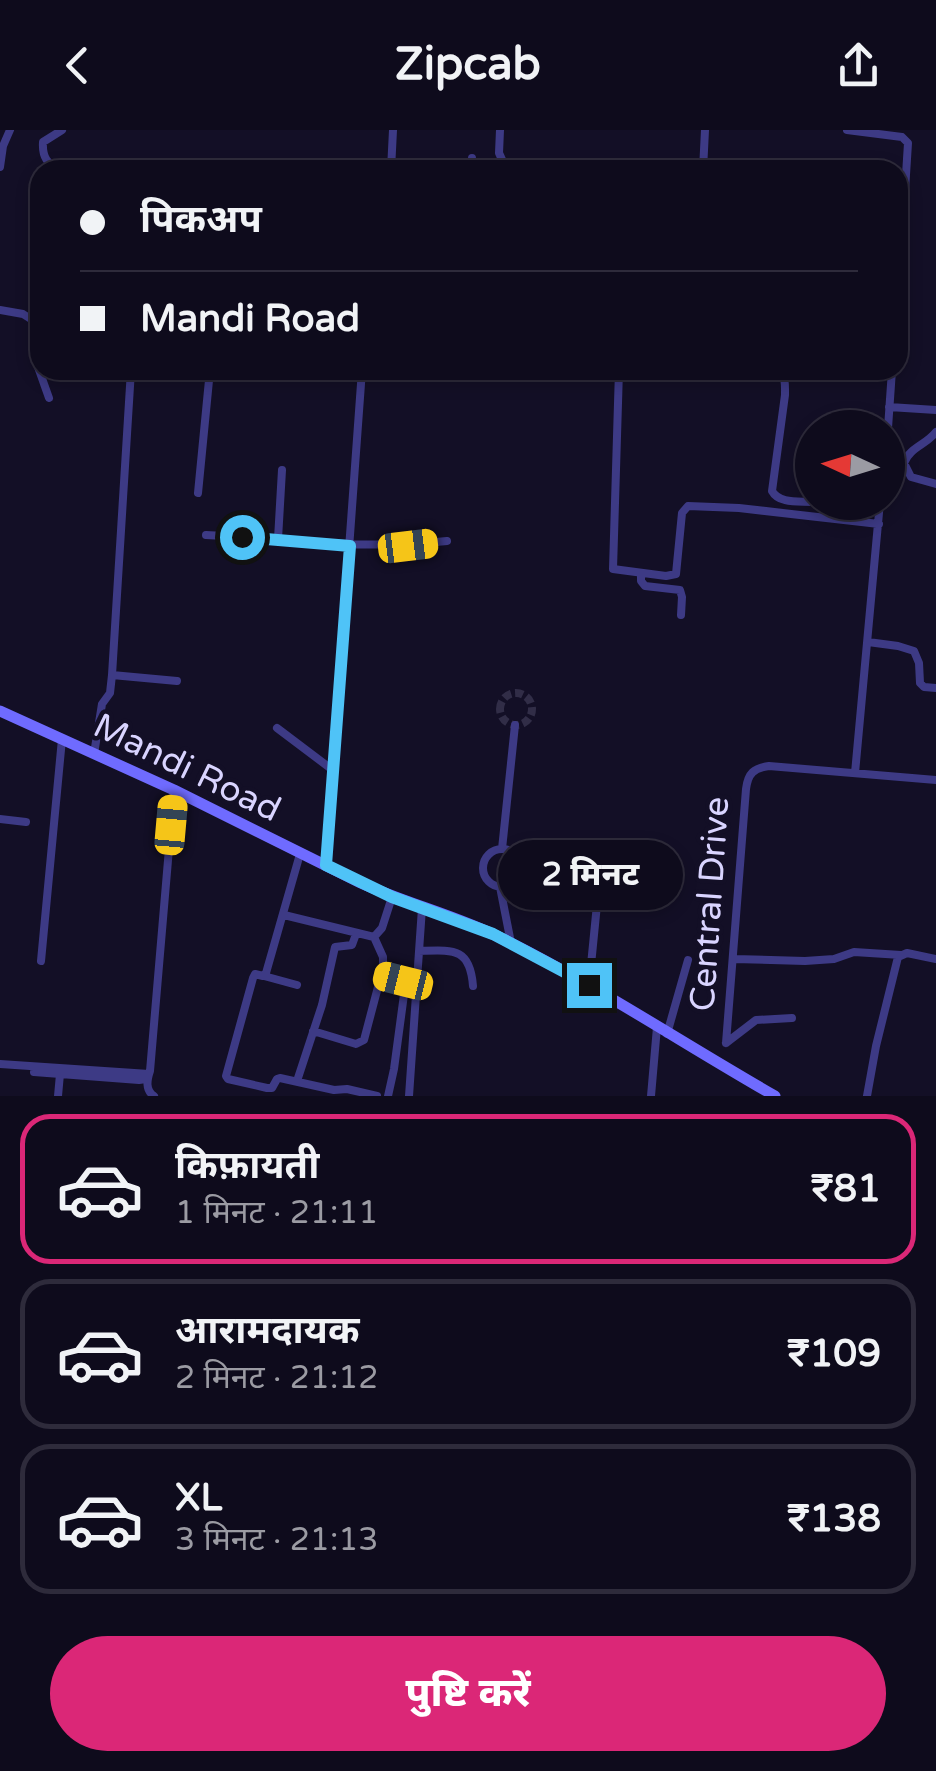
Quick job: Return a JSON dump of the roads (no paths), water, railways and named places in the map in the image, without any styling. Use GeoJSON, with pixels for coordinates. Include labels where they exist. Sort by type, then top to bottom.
{"type":"FeatureCollection","features":[{"type":"Feature","properties":{"kind":"street"},"geometry":{"type":"LineString","coordinates":[[0,167],[10,130]]}},
{"type":"Feature","properties":{"kind":"street"},"geometry":{"type":"LineString","coordinates":[[46,160],[43,142],[62,130]]}},
{"type":"Feature","properties":{"kind":"street"},"geometry":{"type":"LineString","coordinates":[[392,160],[393,130]]}},
{"type":"Feature","properties":{"kind":"street"},"geometry":{"type":"LineString","coordinates":[[500,130],[503,160]]}},
{"type":"Feature","properties":{"kind":"street"},"geometry":{"type":"LineString","coordinates":[[703,160],[704,130]]}},
{"type":"Feature","properties":{"kind":"street"},"geometry":{"type":"LineString","coordinates":[[846,130],[902,136],[908,143],[908,160]]}},
{"type":"Feature","properties":{"kind":"street"},"geometry":{"type":"LineString","coordinates":[[0,310],[30,318]]}},
{"type":"Feature","properties":{"kind":"street"},"geometry":{"type":"LineString","coordinates":[[43,380],[49,398]]}},
{"type":"Feature","properties":{"kind":"street"},"geometry":{"type":"LineString","coordinates":[[94,754],[102,704],[110,694],[112,674],[130,380]]}},
{"type":"Feature","properties":{"kind":"street"},"geometry":{"type":"LineString","coordinates":[[198,493],[209,380]]}},
{"type":"Feature","properties":{"kind":"street"},"geometry":{"type":"LineString","coordinates":[[326,865],[361,380]]}},
{"type":"Feature","properties":{"kind":"street"},"geometry":{"type":"LineString","coordinates":[[619,380],[612,567],[615,570],[676,574],[682,513],[688,506],[878,524]]}},
{"type":"Feature","properties":{"kind":"street"},"geometry":{"type":"LineString","coordinates":[[784,380],[772,491],[782,500],[795,501]]}},
{"type":"Feature","properties":{"kind":"street"},"geometry":{"type":"LineString","coordinates":[[890,410],[891,380]]}},
{"type":"Feature","properties":{"kind":"street"},"geometry":{"type":"LineString","coordinates":[[890,407],[936,410]]}},
{"type":"Feature","properties":{"kind":"street"},"geometry":{"type":"LineString","coordinates":[[936,432],[910,452],[904,463],[910,478],[936,484]]}},
{"type":"Feature","properties":{"kind":"street"},"geometry":{"type":"LineString","coordinates":[[278,539],[282,470]]}},
{"type":"Feature","properties":{"kind":"street"},"geometry":{"type":"LineString","coordinates":[[878,520],[855,773],[936,780]]}},
{"type":"Feature","properties":{"kind":"street"},"geometry":{"type":"LineString","coordinates":[[206,535],[350,546],[448,541]]}},
{"type":"Feature","properties":{"kind":"street"},"geometry":{"type":"LineString","coordinates":[[641,573],[644,586],[680,590],[680,615]]}},
{"type":"Feature","properties":{"kind":"street"},"geometry":{"type":"LineString","coordinates":[[868,642],[914,652],[920,683],[936,688]]}},
{"type":"Feature","properties":{"kind":"street"},"geometry":{"type":"LineString","coordinates":[[112,674],[177,681]]}},
{"type":"Feature","properties":{"kind":"street","name":"Mandi Road"},"geometry":{"type":"LineString","coordinates":[[0,712],[174,790],[392,897],[511,942],[589,985],[750,1089],[775,1096]]}},
{"type":"Feature","properties":{"kind":"street"},"geometry":{"type":"LineString","coordinates":[[502,848],[515,725]]}},
{"type":"Feature","properties":{"kind":"street"},"geometry":{"type":"LineString","coordinates":[[277,728],[334,772]]}},
{"type":"Feature","properties":{"kind":"street"},"geometry":{"type":"LineString","coordinates":[[41,961],[62,739]]}},
{"type":"Feature","properties":{"kind":"street","name":"Central Drive"},"geometry":{"type":"LineString","coordinates":[[792,1018],[756,1020],[726,1043],[747,781],[753,770],[769,766],[855,773]]}},
{"type":"Feature","properties":{"kind":"street"},"geometry":{"type":"LineString","coordinates":[[154,1096],[148,1091],[148,1076],[174,790]]}},
{"type":"Feature","properties":{"kind":"street"},"geometry":{"type":"LineString","coordinates":[[0,819],[26,822]]}},
{"type":"Feature","properties":{"kind":"street"},"geometry":{"type":"LineString","coordinates":[[500,887],[512,884],[521,869],[514,852],[502,848],[487,856],[483,867],[486,878],[500,887],[511,942]]}},
{"type":"Feature","properties":{"kind":"street"},"geometry":{"type":"LineString","coordinates":[[264,976],[300,854]]}},
{"type":"Feature","properties":{"kind":"street"},"geometry":{"type":"LineString","coordinates":[[589,985],[602,854]]}},
{"type":"Feature","properties":{"kind":"street"},"geometry":{"type":"LineString","coordinates":[[374,937],[382,928],[392,897]]}},
{"type":"Feature","properties":{"kind":"street"},"geometry":{"type":"LineString","coordinates":[[408,1096],[422,908]]}},
{"type":"Feature","properties":{"kind":"street"},"geometry":{"type":"LineString","coordinates":[[284,915],[374,937]]}},
{"type":"Feature","properties":{"kind":"street"},"geometry":{"type":"LineString","coordinates":[[297,1081],[322,1005],[334,947],[352,944],[356,934]]}},
{"type":"Feature","properties":{"kind":"street"},"geometry":{"type":"LineString","coordinates":[[313,1031],[356,1044],[362,1042],[384,956],[374,937]]}},
{"type":"Feature","properties":{"kind":"street"},"geometry":{"type":"LineString","coordinates":[[419,951],[458,952],[470,966],[473,986]]}},
{"type":"Feature","properties":{"kind":"street"},"geometry":{"type":"LineString","coordinates":[[734,959],[824,960],[858,952],[907,953],[936,959]]}},
{"type":"Feature","properties":{"kind":"street"},"geometry":{"type":"LineString","coordinates":[[867,1096],[884,1007],[901,955]]}},
{"type":"Feature","properties":{"kind":"street"},"geometry":{"type":"LineString","coordinates":[[651,1096],[662,1030],[688,960]]}},
{"type":"Feature","properties":{"kind":"street"},"geometry":{"type":"LineString","coordinates":[[297,986],[255,974],[228,1079],[272,1088],[278,1078],[377,1096]]}},
{"type":"Feature","properties":{"kind":"street"},"geometry":{"type":"LineString","coordinates":[[381,976],[403,981],[405,987],[388,1096]]}},
{"type":"Feature","properties":{"kind":"street"},"geometry":{"type":"LineString","coordinates":[[0,1064],[148,1076]]}},
{"type":"Feature","properties":{"kind":"street"},"geometry":{"type":"LineString","coordinates":[[34,1072],[138,1080],[148,1076]]}},
{"type":"Feature","properties":{"kind":"street"},"geometry":{"type":"LineString","coordinates":[[58,1096],[60,1074]]}},
{"type":"Feature","properties":{"kind":"tunnel"},"geometry":{"type":"LineString","coordinates":[[516,693],[527,698],[532,709],[527,720],[516,725],[505,720],[500,709],[505,698],[516,693]]}}]}
